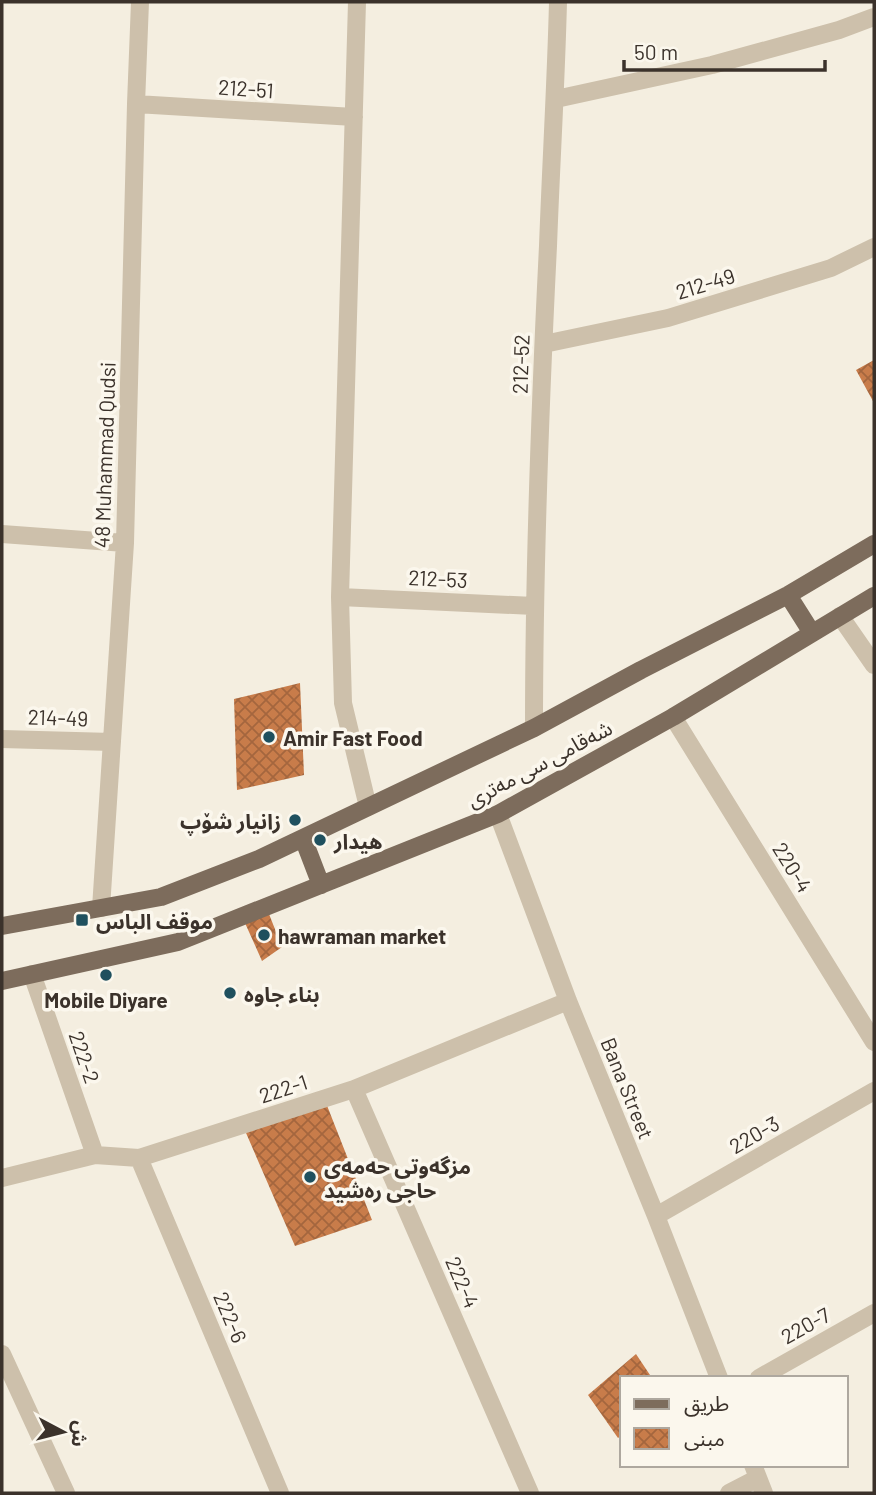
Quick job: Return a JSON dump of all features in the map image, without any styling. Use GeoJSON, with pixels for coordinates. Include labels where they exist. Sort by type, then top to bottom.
{"type":"FeatureCollection","features":[{"type":"Feature","properties":{"kind":"main road","name":"شەقامی سی مەتری"},"geometry":{"type":"LineString","coordinates":[[2,926],[161,897],[259,859],[534,728],[788,595],[874,544]]}},
{"type":"Feature","properties":{"kind":"main road"},"geometry":{"type":"LineString","coordinates":[[788,595],[812,634]]}},
{"type":"Feature","properties":{"kind":"main road","name":"شەقامی سی مەتری"},"geometry":{"type":"LineString","coordinates":[[2,981],[178,942],[498,814],[673,717],[874,596]]}},
{"type":"Feature","properties":{"kind":"main road"},"geometry":{"type":"LineString","coordinates":[[303,838],[321,886]]}},
{"type":"Feature","properties":{"kind":"street","name":"48 Muhammad Qudsi"},"geometry":{"type":"LineString","coordinates":[[101,908],[125,543],[140,2]]}},
{"type":"Feature","properties":{"kind":"street"},"geometry":{"type":"LineString","coordinates":[[357,2],[340,597],[343,704],[368,807]]}},
{"type":"Feature","properties":{"kind":"street","name":"212-52"},"geometry":{"type":"LineString","coordinates":[[534,728],[534,606],[558,2]]}},
{"type":"Feature","properties":{"kind":"street"},"geometry":{"type":"LineString","coordinates":[[556,99],[712,65],[839,30],[874,17]]}},
{"type":"Feature","properties":{"kind":"street","name":"212-51"},"geometry":{"type":"LineString","coordinates":[[136,104],[354,117]]}},
{"type":"Feature","properties":{"kind":"street","name":"212-49"},"geometry":{"type":"LineString","coordinates":[[544,344],[668,318],[831,268],[874,247]]}},
{"type":"Feature","properties":{"kind":"street"},"geometry":{"type":"LineString","coordinates":[[2,534],[125,543]]}},
{"type":"Feature","properties":{"kind":"street","name":"212-53"},"geometry":{"type":"LineString","coordinates":[[340,597],[534,606]]}},
{"type":"Feature","properties":{"kind":"street"},"geometry":{"type":"LineString","coordinates":[[840,616],[874,666]]}},
{"type":"Feature","properties":{"kind":"street","name":"220-4"},"geometry":{"type":"LineString","coordinates":[[673,717],[874,1042]]}},
{"type":"Feature","properties":{"kind":"street","name":"214-49"},"geometry":{"type":"LineString","coordinates":[[2,738],[112,742]]}},
{"type":"Feature","properties":{"kind":"street","name":"Bana Street"},"geometry":{"type":"LineString","coordinates":[[498,814],[568,1001],[718,1376]]}},
{"type":"Feature","properties":{"kind":"street","name":"222-2"},"geometry":{"type":"LineString","coordinates":[[32,974],[95,1155]]}},
{"type":"Feature","properties":{"kind":"street","name":"222-1"},"geometry":{"type":"LineString","coordinates":[[2,1178],[95,1155],[139,1158],[354,1089],[568,1001]]}},
{"type":"Feature","properties":{"kind":"street","name":"222-4"},"geometry":{"type":"LineString","coordinates":[[354,1089],[530,1493]]}},
{"type":"Feature","properties":{"kind":"street","name":"220-3"},"geometry":{"type":"LineString","coordinates":[[656,1216],[874,1091]]}},
{"type":"Feature","properties":{"kind":"street","name":"222-6"},"geometry":{"type":"LineString","coordinates":[[139,1158],[280,1493]]}},
{"type":"Feature","properties":{"kind":"street","name":"220-7"},"geometry":{"type":"LineString","coordinates":[[762,1376],[874,1313]]}},
{"type":"Feature","properties":{"kind":"street"},"geometry":{"type":"LineString","coordinates":[[2,1354],[66,1493]]}},
{"type":"Feature","properties":{"kind":"street"},"geometry":{"type":"LineString","coordinates":[[729,1493],[758,1479]]}},
{"type":"Feature","properties":{"kind":"building"},"geometry":{"type":"Polygon","coordinates":[[[874,360],[874,403],[856,370],[874,360]]]}},
{"type":"Feature","properties":{"kind":"building","name":"Amir Fast Food"},"geometry":{"type":"Polygon","coordinates":[[[300,683],[304,775],[237,790],[234,699],[300,683]]]}},
{"type":"Feature","properties":{"kind":"building","name":"hawraman market"},"geometry":{"type":"Polygon","coordinates":[[[269,914],[282,947],[262,961],[245,923],[269,914]]]}},
{"type":"Feature","properties":{"kind":"building"},"geometry":{"type":"Polygon","coordinates":[[[326,1103],[372,1220],[295,1246],[243,1126],[326,1103]]]}},
{"type":"Feature","properties":{"kind":"building"},"geometry":{"type":"Polygon","coordinates":[[[636,1354],[651,1376],[620,1376],[618,1438],[588,1395],[636,1354]]]}},
{"type":"Feature","properties":{"kind":"place","name":"Amir Fast Food"},"geometry":{"type":"Point","coordinates":[269,737]}},
{"type":"Feature","properties":{"kind":"place","name":"زانیار شۆپ"},"geometry":{"type":"Point","coordinates":[295,820]}},
{"type":"Feature","properties":{"kind":"place","name":"هيدار"},"geometry":{"type":"Point","coordinates":[320,840]}},
{"type":"Feature","properties":{"kind":"place","name":"موقف الباس"},"geometry":{"type":"Point","coordinates":[82,920]}},
{"type":"Feature","properties":{"kind":"place","name":"hawraman market"},"geometry":{"type":"Point","coordinates":[264,935]}},
{"type":"Feature","properties":{"kind":"place","name":"Mobile Diyare"},"geometry":{"type":"Point","coordinates":[106,975]}},
{"type":"Feature","properties":{"kind":"place","name":"بناء جاوە"},"geometry":{"type":"Point","coordinates":[230,993]}},
{"type":"Feature","properties":{"kind":"place","name":"مزگەوتی حەمەی حاجی رەشید"},"geometry":{"type":"Point","coordinates":[310,1177]}}]}
